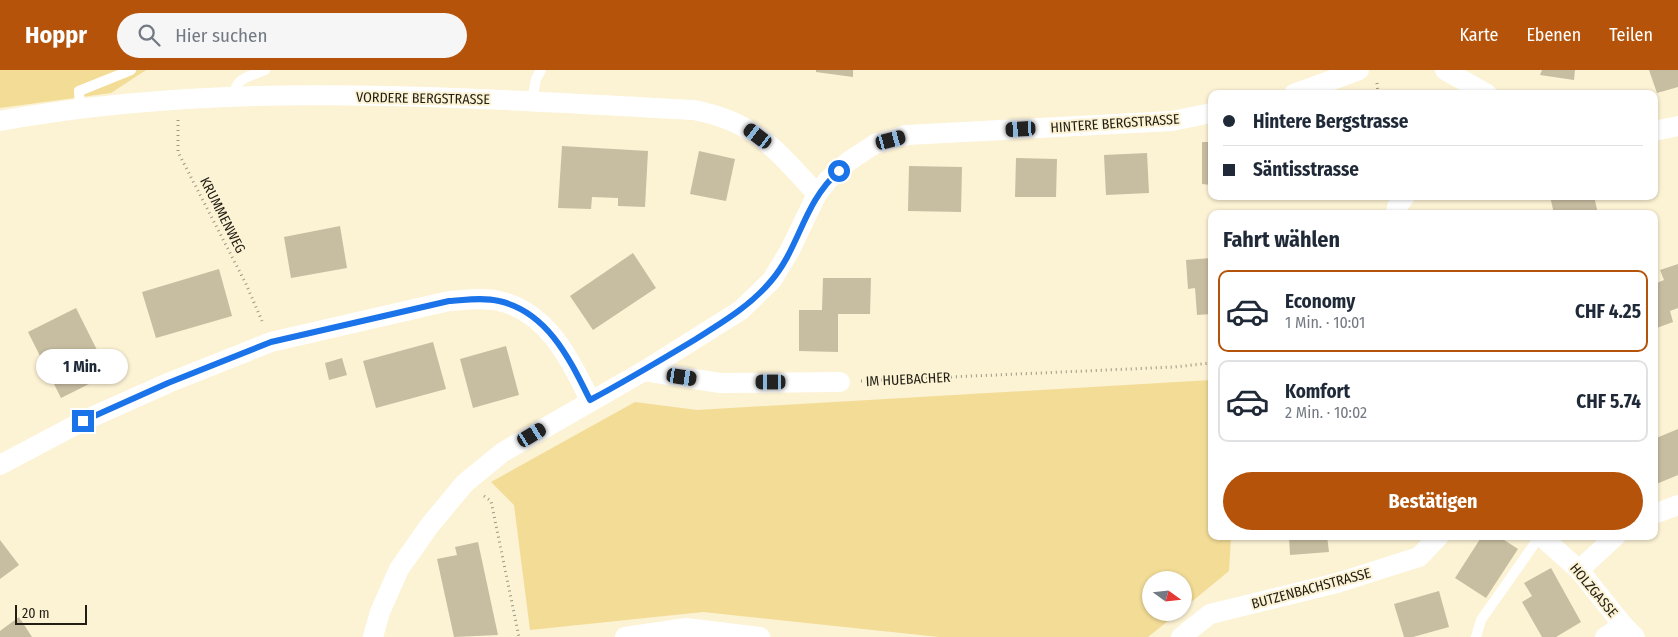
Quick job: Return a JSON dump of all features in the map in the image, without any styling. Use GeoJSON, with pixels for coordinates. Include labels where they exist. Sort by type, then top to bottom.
{"type":"FeatureCollection","features":[{"type":"Feature","properties":{"kind":"street"},"geometry":{"type":"LineString","coordinates":[[1305,90],[1358,70]]}},
{"type":"Feature","properties":{"kind":"street"},"geometry":{"type":"LineString","coordinates":[[1445,70],[1480,90]]}},
{"type":"Feature","properties":{"kind":"street","name":"VORDERE BERGSTRASSE"},"geometry":{"type":"LineString","coordinates":[[0,121],[80,108],[189,98],[233,97],[417,95],[694,110],[720,115],[747,127],[769,144],[817,194]]}},
{"type":"Feature","properties":{"kind":"street","name":"HINTERE BERGSTRASSE"},"geometry":{"type":"LineString","coordinates":[[373,637],[380,612],[399,569],[430,525],[465,483],[503,452],[644,370],[741,310],[772,280],[790,250],[817,194],[849,161],[875,144],[907,135],[1172,121],[1208,114]]}},
{"type":"Feature","properties":{"kind":"street"},"geometry":{"type":"LineString","coordinates":[[1658,130],[1678,126]]}},
{"type":"Feature","properties":{"kind":"street"},"geometry":{"type":"LineString","coordinates":[[0,465],[83,421],[142,394],[271,342],[449,301],[478,299],[500,301],[527,312],[553,335],[573,364],[590,400]]}},
{"type":"Feature","properties":{"kind":"street"},"geometry":{"type":"LineString","coordinates":[[644,370],[720,383],[840,382]]}},
{"type":"Feature","properties":{"kind":"street"},"geometry":{"type":"LineString","coordinates":[[1658,512],[1678,505]]}},
{"type":"Feature","properties":{"kind":"street","name":"BUTZENBACHSTRASSE"},"geometry":{"type":"LineString","coordinates":[[1181,637],[1210,614],[1336,583],[1419,557],[1435,540]]}},
{"type":"Feature","properties":{"kind":"street","name":"HOLZGASSE"},"geometry":{"type":"LineString","coordinates":[[1545,540],[1579,570],[1629,631]]}},
{"type":"Feature","properties":{"kind":"street"},"geometry":{"type":"LineString","coordinates":[[1579,570],[1612,540]]}},
{"type":"Feature","properties":{"kind":"street"},"geometry":{"type":"LineString","coordinates":[[625,637],[686,628],[760,637]]}},
{"type":"Feature","properties":{"kind":"street"},"geometry":{"type":"LineString","coordinates":[[1605,637],[1629,631]]}},
{"type":"Feature","properties":{"kind":"lane"},"geometry":{"type":"LineString","coordinates":[[80,108],[79,91],[131,70]]}},
{"type":"Feature","properties":{"kind":"lane"},"geometry":{"type":"LineString","coordinates":[[233,97],[236,85],[241,80],[265,70]]}},
{"type":"Feature","properties":{"kind":"lane"},"geometry":{"type":"LineString","coordinates":[[532,101],[536,79],[541,70]]}},
{"type":"Feature","properties":{"kind":"lane"},"geometry":{"type":"LineString","coordinates":[[1476,637],[1481,620],[1538,540]]}},
{"type":"Feature","properties":{"kind":"path","name":"KRUMMENWEG"},"geometry":{"type":"LineString","coordinates":[[189,98],[176,124],[178,152],[246,284],[271,342]]}},
{"type":"Feature","properties":{"kind":"path","name":"IM HUEBACHER"},"geometry":{"type":"LineString","coordinates":[[840,382],[1174,367],[1208,362]]}},
{"type":"Feature","properties":{"kind":"path"},"geometry":{"type":"LineString","coordinates":[[465,483],[492,501],[520,637]]}},
{"type":"Feature","properties":{"kind":"shaded area"},"geometry":{"type":"Polygon","coordinates":[[[0,70],[146,70],[111,93],[0,108],[0,70]]]}},
{"type":"Feature","properties":{"kind":"shaded area"},"geometry":{"type":"Polygon","coordinates":[[[1208,380],[1208,540],[1231,540],[1229,571],[1192,601],[1192,571],[1142,571],[1142,621],[1168,621],[1148,637],[939,637],[703,612],[530,630],[514,505],[491,482],[635,402],[697,410],[1208,380]]]}},
{"type":"Feature","properties":{"kind":"building"},"geometry":{"type":"Polygon","coordinates":[[[816,70],[853,70],[853,77],[816,72],[816,70]]]}},
{"type":"Feature","properties":{"kind":"building"},"geometry":{"type":"Polygon","coordinates":[[[1542,70],[1575,70],[1574,80],[1540,75],[1542,70]]]}},
{"type":"Feature","properties":{"kind":"building"},"geometry":{"type":"Polygon","coordinates":[[[1649,70],[1678,70],[1678,87],[1658,93],[1658,90],[1656,90],[1649,70]]]}},
{"type":"Feature","properties":{"kind":"building"},"geometry":{"type":"Polygon","coordinates":[[[1202,142],[1208,142],[1208,185],[1202,184],[1202,142]]]}},
{"type":"Feature","properties":{"kind":"building"},"geometry":{"type":"Polygon","coordinates":[[[562,146],[648,151],[645,207],[618,206],[618,198],[592,197],[591,209],[558,208],[562,146]]]}},
{"type":"Feature","properties":{"kind":"building"},"geometry":{"type":"Polygon","coordinates":[[[699,151],[735,159],[726,201],[690,194],[699,151]]]}},
{"type":"Feature","properties":{"kind":"building"},"geometry":{"type":"Polygon","coordinates":[[[1147,153],[1149,193],[1106,195],[1104,155],[1147,153]]]}},
{"type":"Feature","properties":{"kind":"building"},"geometry":{"type":"Polygon","coordinates":[[[1016,158],[1057,159],[1056,197],[1015,197],[1016,158]]]}},
{"type":"Feature","properties":{"kind":"building"},"geometry":{"type":"Polygon","coordinates":[[[909,166],[962,167],[961,212],[908,211],[909,166]]]}},
{"type":"Feature","properties":{"kind":"building"},"geometry":{"type":"Polygon","coordinates":[[[1551,200],[1595,200],[1597,210],[1553,210],[1551,200]]]}},
{"type":"Feature","properties":{"kind":"building"},"geometry":{"type":"Polygon","coordinates":[[[340,226],[347,268],[291,278],[284,237],[340,226]]]}},
{"type":"Feature","properties":{"kind":"building"},"geometry":{"type":"Polygon","coordinates":[[[633,253],[656,288],[593,330],[570,296],[633,253]]]}},
{"type":"Feature","properties":{"kind":"building"},"geometry":{"type":"Polygon","coordinates":[[[1208,258],[1208,314],[1197,315],[1195,288],[1188,289],[1186,260],[1208,258]]]}},
{"type":"Feature","properties":{"kind":"building"},"geometry":{"type":"Polygon","coordinates":[[[1678,264],[1678,308],[1670,311],[1673,322],[1658,328],[1658,282],[1664,280],[1660,270],[1678,264]]]}},
{"type":"Feature","properties":{"kind":"building"},"geometry":{"type":"Polygon","coordinates":[[[219,269],[232,316],[156,338],[142,292],[219,269]]]}},
{"type":"Feature","properties":{"kind":"building"},"geometry":{"type":"Polygon","coordinates":[[[823,278],[871,278],[870,314],[838,314],[838,352],[799,351],[799,310],[822,310],[823,278]]]}},
{"type":"Feature","properties":{"kind":"building"},"geometry":{"type":"Polygon","coordinates":[[[76,308],[109,374],[61,398],[28,332],[76,308]]]}},
{"type":"Feature","properties":{"kind":"building"},"geometry":{"type":"Polygon","coordinates":[[[433,342],[446,389],[376,408],[363,361],[433,342]]]}},
{"type":"Feature","properties":{"kind":"building"},"geometry":{"type":"Polygon","coordinates":[[[506,346],[519,395],[473,408],[460,359],[506,346]]]}},
{"type":"Feature","properties":{"kind":"building"},"geometry":{"type":"Polygon","coordinates":[[[342,358],[347,375],[329,380],[325,363],[342,358]]]}},
{"type":"Feature","properties":{"kind":"building"},"geometry":{"type":"Polygon","coordinates":[[[1678,429],[1678,475],[1658,483],[1658,437],[1678,429]]]}},
{"type":"Feature","properties":{"kind":"building"},"geometry":{"type":"Polygon","coordinates":[[[0,540],[19,565],[0,579],[0,540]]]}},
{"type":"Feature","properties":{"kind":"building"},"geometry":{"type":"Polygon","coordinates":[[[1289,540],[1328,540],[1329,552],[1290,555],[1289,540]]]}},
{"type":"Feature","properties":{"kind":"building"},"geometry":{"type":"Polygon","coordinates":[[[1479,540],[1504,540],[1518,549],[1486,598],[1455,578],[1479,540]]]}},
{"type":"Feature","properties":{"kind":"building"},"geometry":{"type":"Polygon","coordinates":[[[478,542],[498,635],[454,637],[437,559],[457,555],[455,547],[478,542]]]}},
{"type":"Feature","properties":{"kind":"building"},"geometry":{"type":"Polygon","coordinates":[[[1551,568],[1581,622],[1556,637],[1542,637],[1522,602],[1532,596],[1524,583],[1551,568]]]}},
{"type":"Feature","properties":{"kind":"building"},"geometry":{"type":"Polygon","coordinates":[[[1439,591],[1449,627],[1413,637],[1404,637],[1394,604],[1439,591]]]}},
{"type":"Feature","properties":{"kind":"building"},"geometry":{"type":"Polygon","coordinates":[[[19,617],[32,637],[0,637],[0,631],[19,617]]]}},
{"type":"Feature","properties":{"kind":"route"},"geometry":{"type":"LineString","coordinates":[[83,421],[168,383],[271,342],[449,301],[478,299],[500,301],[527,312],[553,335],[573,364],[590,400],[644,370],[741,310],[772,280],[790,250],[817,194],[828,180],[839,171]]}}]}
